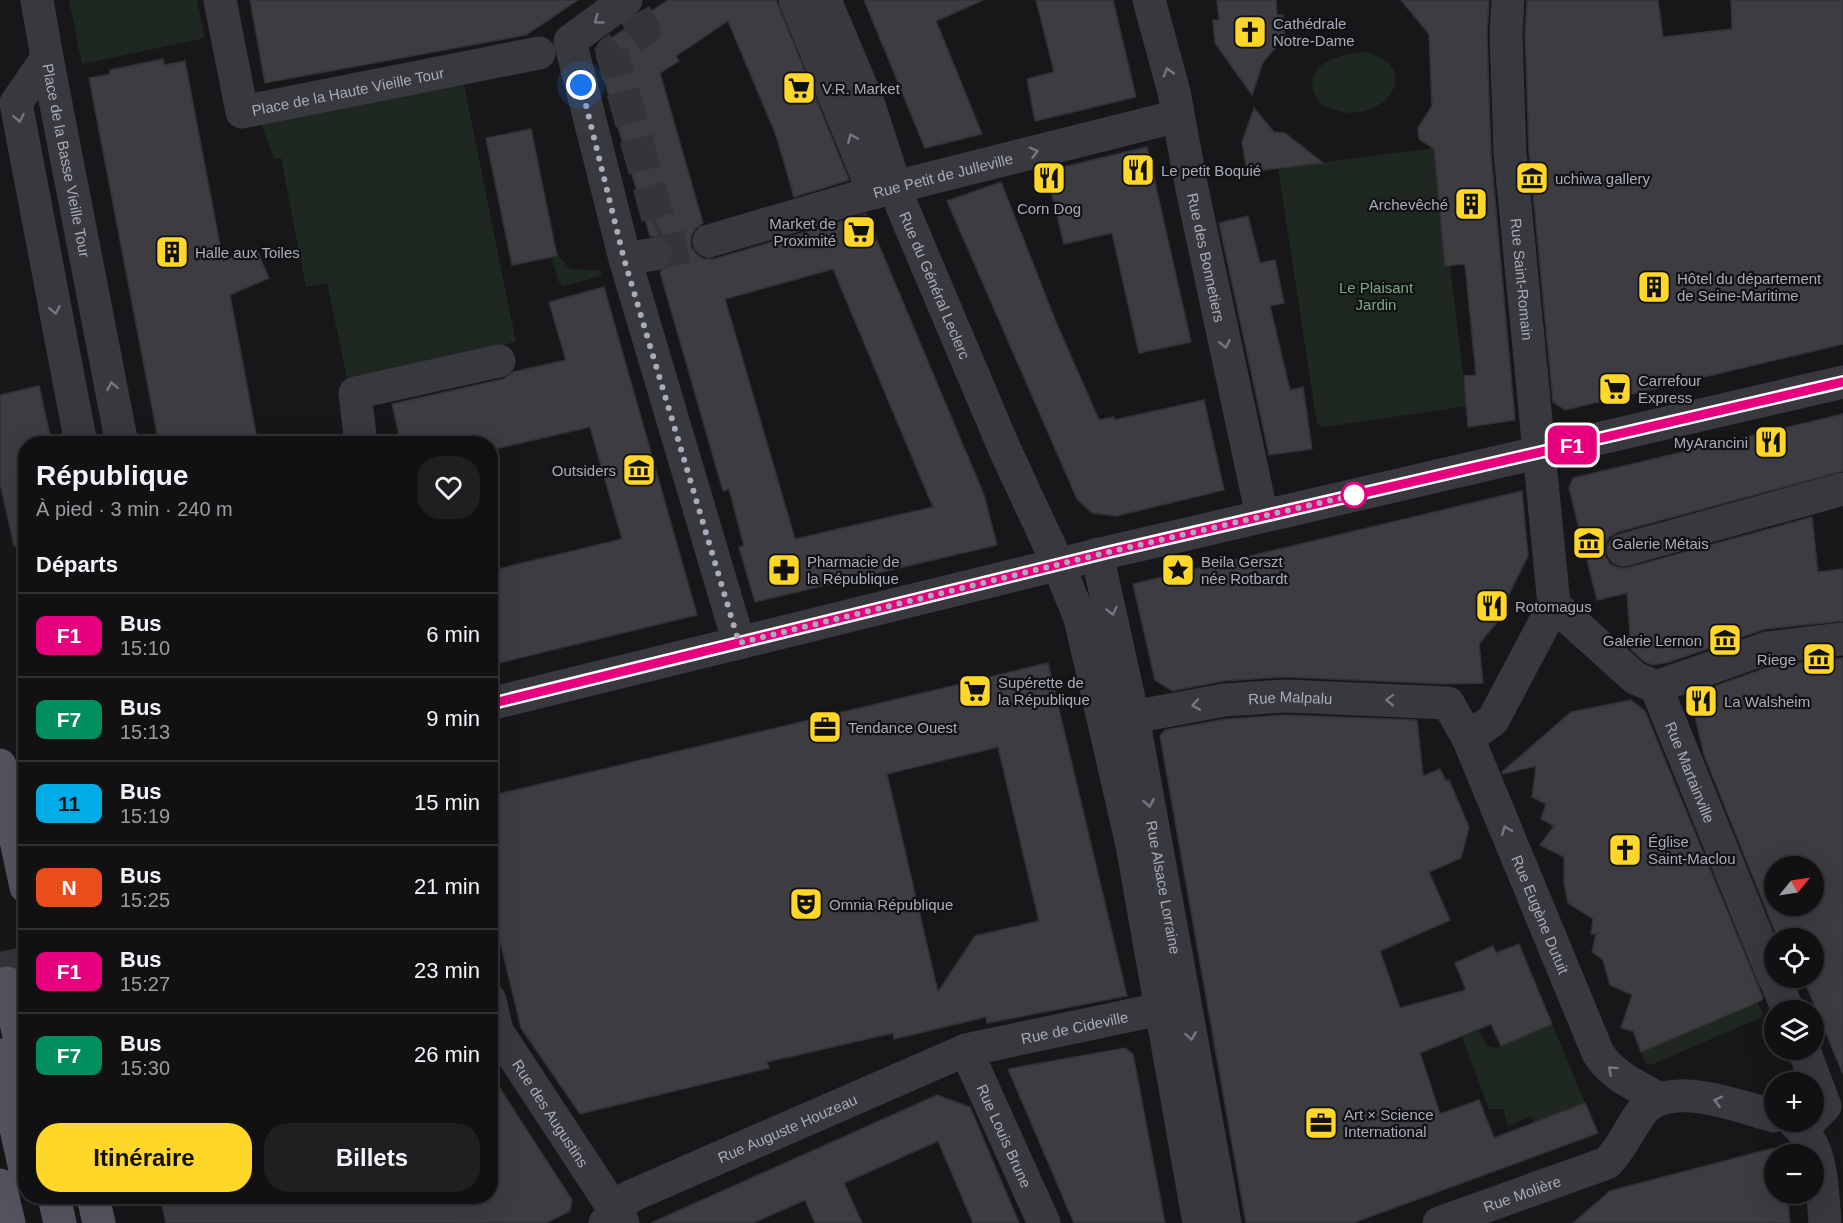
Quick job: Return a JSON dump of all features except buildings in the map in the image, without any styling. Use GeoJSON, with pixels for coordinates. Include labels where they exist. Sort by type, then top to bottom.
{"type":"FeatureCollection","features":[{"type":"Feature","properties":{"kind":"main road"},"geometry":{"type":"LineString","coordinates":[[0,765],[12,815],[18,874]]}},
{"type":"Feature","properties":{"kind":"main road"},"geometry":{"type":"LineString","coordinates":[[7,983],[18,1032]]}},
{"type":"Feature","properties":{"kind":"main road"},"geometry":{"type":"LineString","coordinates":[[0,1055],[18,1137]]}},
{"type":"Feature","properties":{"kind":"main road"},"geometry":{"type":"LineString","coordinates":[[0,1185],[9,1223]]}},
{"type":"Feature","properties":{"kind":"main road"},"geometry":{"type":"LineString","coordinates":[[32,1204],[36,1223]]}},
{"type":"Feature","properties":{"kind":"main road"},"geometry":{"type":"LineString","coordinates":[[56,1204],[60,1223]]}},
{"type":"Feature","properties":{"kind":"main road"},"geometry":{"type":"LineString","coordinates":[[95,1204],[99,1223]]}},
{"type":"Feature","properties":{"kind":"street"},"geometry":{"type":"LineString","coordinates":[[37,0],[48,58]]}},
{"type":"Feature","properties":{"kind":"street"},"geometry":{"type":"LineString","coordinates":[[626,0],[570,41],[640,256],[739,643]]}},
{"type":"Feature","properties":{"kind":"street","name":"Rue du Général Leclerc"},"geometry":{"type":"LineString","coordinates":[[795,0],[1058,564]]}},
{"type":"Feature","properties":{"kind":"street","name":"Rue du Général Leclerc"},"geometry":{"type":"LineString","coordinates":[[825,0],[869,105],[885,190]]}},
{"type":"Feature","properties":{"kind":"street","name":"Rue des Bonnetiers"},"geometry":{"type":"LineString","coordinates":[[1149,0],[1178,116],[1262,516]]}},
{"type":"Feature","properties":{"kind":"street","name":"Rue Saint-Romain"},"geometry":{"type":"LineString","coordinates":[[1508,0],[1506,33],[1510,153],[1554,605]]}},
{"type":"Feature","properties":{"kind":"street","name":"Place de la Haute Vieille Tour"},"geometry":{"type":"LineString","coordinates":[[223,13],[242,112],[539,52]]}},
{"type":"Feature","properties":{"kind":"street","name":"Place de la Basse Vieille Tour"},"geometry":{"type":"LineString","coordinates":[[48,58],[16,103],[79,436]]}},
{"type":"Feature","properties":{"kind":"street","name":"Place de la Basse Vieille Tour"},"geometry":{"type":"LineString","coordinates":[[48,58],[120,436]]}},
{"type":"Feature","properties":{"kind":"street","name":"Rue Petit de Julleville"},"geometry":{"type":"LineString","coordinates":[[709,241],[885,190],[1178,116]]}},
{"type":"Feature","properties":{"kind":"street"},"geometry":{"type":"LineString","coordinates":[[360,436],[355,393],[499,361]]}},
{"type":"Feature","properties":{"kind":"street"},"geometry":{"type":"LineString","coordinates":[[498,702],[1097,554],[1843,382]]}},
{"type":"Feature","properties":{"kind":"street"},"geometry":{"type":"LineString","coordinates":[[1623,550],[1843,489]]}},
{"type":"Feature","properties":{"kind":"street","name":"Rue Alsace Lorraine"},"geometry":{"type":"LineString","coordinates":[[1097,554],[1133,717],[1173,1006],[1199,1223]]}},
{"type":"Feature","properties":{"kind":"street","name":"Rue Alsace Lorraine"},"geometry":{"type":"LineString","coordinates":[[1058,564],[1077,609],[1132,845],[1225,1223]]}},
{"type":"Feature","properties":{"kind":"street"},"geometry":{"type":"LineString","coordinates":[[1468,738],[1493,720],[1554,605],[1646,682],[1767,648],[1843,639]]}},
{"type":"Feature","properties":{"kind":"street","name":"Rue Martainville"},"geometry":{"type":"LineString","coordinates":[[1646,682],[1764,953]]}},
{"type":"Feature","properties":{"kind":"street","name":"Rue Malpalu"},"geometry":{"type":"LineString","coordinates":[[1133,717],[1224,700],[1286,696],[1448,703]]}},
{"type":"Feature","properties":{"kind":"street","name":"Rue Eugène Dutuit"},"geometry":{"type":"LineString","coordinates":[[1448,703],[1468,738],[1598,1053],[1606,1066],[1617,1075],[1660,1099]]}},
{"type":"Feature","properties":{"kind":"street","name":"Rue de Cideville"},"geometry":{"type":"LineString","coordinates":[[966,1050],[1173,1006]]}},
{"type":"Feature","properties":{"kind":"street","name":"Rue des Augustins"},"geometry":{"type":"LineString","coordinates":[[498,1033],[615,1219]]}},
{"type":"Feature","properties":{"kind":"street","name":"Rue Auguste Houzeau"},"geometry":{"type":"LineString","coordinates":[[615,1219],[629,1197],[966,1050]]}},
{"type":"Feature","properties":{"kind":"street","name":"Rue Louis Brune"},"geometry":{"type":"LineString","coordinates":[[966,1050],[1044,1223]]}},
{"type":"Feature","properties":{"kind":"street"},"geometry":{"type":"LineString","coordinates":[[1660,1099],[1679,1095],[1696,1096],[1764,1113]]}},
{"type":"Feature","properties":{"kind":"street","name":"Rue Molière"},"geometry":{"type":"LineString","coordinates":[[1439,1223],[1607,1163],[1625,1142],[1642,1111],[1660,1099]]}},
{"type":"Feature","properties":{"kind":"street"},"geometry":{"type":"LineString","coordinates":[[1809,1132],[1816,1150],[1826,1223]]}},
{"type":"Feature","properties":{"kind":"green space"},"geometry":{"type":"Polygon","coordinates":[[[69,0],[197,0],[205,38],[82,64],[69,0]]]}},
{"type":"Feature","properties":{"kind":"green space"},"geometry":{"type":"Polygon","coordinates":[[[1365,52],[1384,60],[1394,71],[1395,83],[1390,95],[1379,105],[1364,111],[1346,112],[1322,104],[1316,98],[1313,90],[1313,80],[1321,65],[1338,57],[1365,52]]]}},
{"type":"Feature","properties":{"kind":"green space"},"geometry":{"type":"Polygon","coordinates":[[[462,75],[516,342],[347,378],[327,283],[306,287],[281,158],[274,159],[257,113],[462,75]]]}},
{"type":"Feature","properties":{"kind":"green space","name":"Le Plaisant Jardin"},"geometry":{"type":"Polygon","coordinates":[[[1434,148],[1445,260],[1450,266],[1467,406],[1324,427],[1317,424],[1278,168],[1434,148]]]}},
{"type":"Feature","properties":{"kind":"green space"},"geometry":{"type":"Polygon","coordinates":[[[556,250],[570,269],[600,271],[602,276],[563,286],[559,282],[549,251],[556,250]]]}},
{"type":"Feature","properties":{"kind":"green space"},"geometry":{"type":"Polygon","coordinates":[[[1758,1003],[1764,1016],[1653,1064],[1646,1064],[1639,1048],[1644,1051],[1758,1003]]]}},
{"type":"Feature","properties":{"kind":"green space"},"geometry":{"type":"Polygon","coordinates":[[[1552,1024],[1585,1103],[1534,1123],[1531,1116],[1508,1126],[1503,1109],[1489,1109],[1462,1037],[1479,1031],[1487,1046],[1496,1048],[1552,1024]]]}},
{"type":"Feature","properties":{"kind":"tunnel"},"geometry":{"type":"LineString","coordinates":[[635,14],[644,30],[612,52],[662,233],[658,235]]}},
{"type":"Feature","properties":{"kind":"tunnel"},"geometry":{"type":"LineString","coordinates":[[655,254],[709,241]]}},
{"type":"Feature","properties":{"kind":"tunnel"},"geometry":{"type":"LineString","coordinates":[[0,952],[7,983]]}},
{"type":"Feature","properties":{"kind":"bus line","name":"F1"},"geometry":{"type":"LineString","coordinates":[[498,702],[1058,564],[1843,382]]}},
{"type":"Feature","properties":{"kind":"place","name":"Cathédrale Notre-Dame"},"geometry":{"type":"Point","coordinates":[1250,32]}},
{"type":"Feature","properties":{"kind":"place","name":"V.R. Market"},"geometry":{"type":"Point","coordinates":[799,88]}},
{"type":"Feature","properties":{"kind":"place","name":"Le petit Boquié"},"geometry":{"type":"Point","coordinates":[1138,170]}},
{"type":"Feature","properties":{"kind":"place","name":"Corn Dog"},"geometry":{"type":"Point","coordinates":[1049,178]}},
{"type":"Feature","properties":{"kind":"place","name":"uchiwa gallery"},"geometry":{"type":"Point","coordinates":[1532,178]}},
{"type":"Feature","properties":{"kind":"place","name":"Archevêché"},"geometry":{"type":"Point","coordinates":[1471,204]}},
{"type":"Feature","properties":{"kind":"place","name":"Market de Proximité"},"geometry":{"type":"Point","coordinates":[859,232]}},
{"type":"Feature","properties":{"kind":"place","name":"Halle aux Toiles"},"geometry":{"type":"Point","coordinates":[172,252]}},
{"type":"Feature","properties":{"kind":"place","name":"Hôtel du département de Seine-Maritime"},"geometry":{"type":"Point","coordinates":[1654,287]}},
{"type":"Feature","properties":{"kind":"place","name":"Carrefour Express"},"geometry":{"type":"Point","coordinates":[1615,389]}},
{"type":"Feature","properties":{"kind":"place","name":"MyArancini"},"geometry":{"type":"Point","coordinates":[1771,442]}},
{"type":"Feature","properties":{"kind":"place","name":"Outsiders"},"geometry":{"type":"Point","coordinates":[639,470]}},
{"type":"Feature","properties":{"kind":"place","name":"Galerie Métais"},"geometry":{"type":"Point","coordinates":[1589,543]}},
{"type":"Feature","properties":{"kind":"place","name":"Pharmacie de la République"},"geometry":{"type":"Point","coordinates":[784,570]}},
{"type":"Feature","properties":{"kind":"place","name":"Beila Gerszt née Rotbardt"},"geometry":{"type":"Point","coordinates":[1178,570]}},
{"type":"Feature","properties":{"kind":"place","name":"Rotomagus"},"geometry":{"type":"Point","coordinates":[1492,606]}},
{"type":"Feature","properties":{"kind":"place","name":"Galerie Lernon"},"geometry":{"type":"Point","coordinates":[1725,640]}},
{"type":"Feature","properties":{"kind":"place","name":"Riege"},"geometry":{"type":"Point","coordinates":[1819,659]}},
{"type":"Feature","properties":{"kind":"place","name":"Supérette de la République"},"geometry":{"type":"Point","coordinates":[975,691]}},
{"type":"Feature","properties":{"kind":"place","name":"La Walsheim"},"geometry":{"type":"Point","coordinates":[1701,701]}},
{"type":"Feature","properties":{"kind":"place","name":"Tendance Ouest"},"geometry":{"type":"Point","coordinates":[825,727]}},
{"type":"Feature","properties":{"kind":"place","name":"Église Saint-Maclou"},"geometry":{"type":"Point","coordinates":[1625,850]}},
{"type":"Feature","properties":{"kind":"place","name":"Omnia République"},"geometry":{"type":"Point","coordinates":[806,904]}},
{"type":"Feature","properties":{"kind":"place","name":"Art × Science International"},"geometry":{"type":"Point","coordinates":[1321,1123]}},
{"type":"Feature","properties":{"kind":"route"},"geometry":{"type":"LineString","coordinates":[[581,85],[624,259],[739,643],[1058,564],[1354,495]]}}]}
